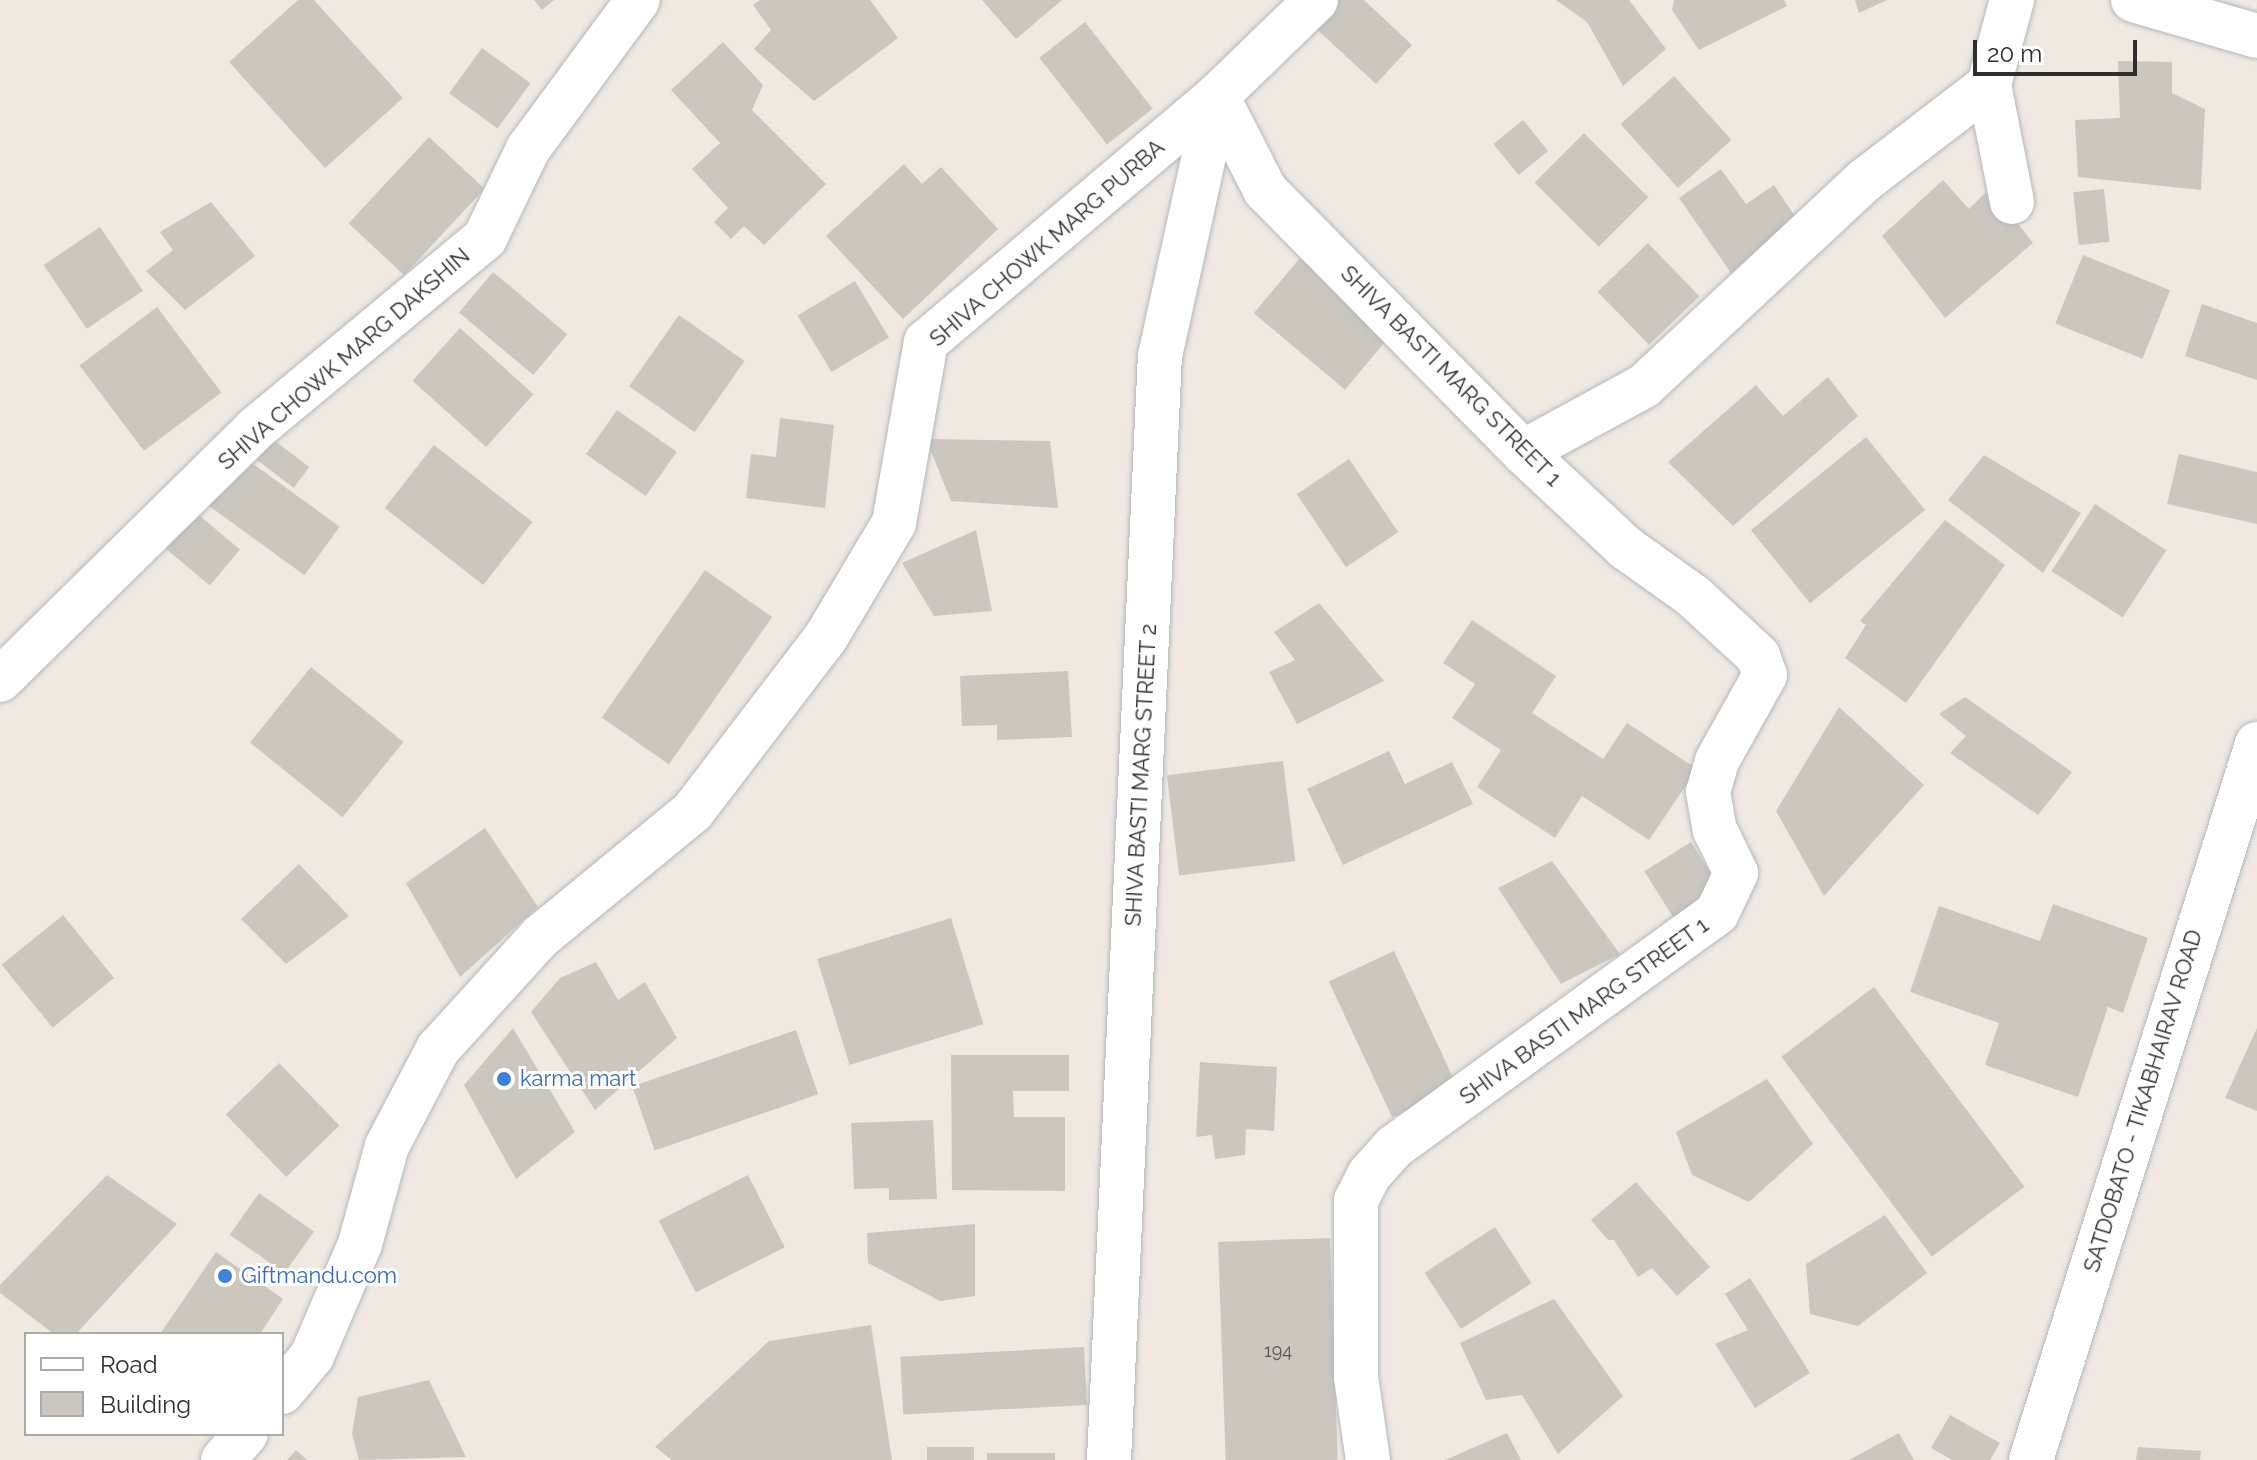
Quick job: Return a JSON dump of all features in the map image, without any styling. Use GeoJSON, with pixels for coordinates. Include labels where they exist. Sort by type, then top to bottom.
{"type":"FeatureCollection","features":[{"type":"Feature","properties":{"kind":"street","name":"SHIVA CHOWK MARG DAKSHIN"},"geometry":{"type":"LineString","coordinates":[[0,680],[255,429],[485,238],[528,149],[638,0]]}},
{"type":"Feature","properties":{"kind":"street","name":"SHIVA CHOWK MARG PURBA"},"geometry":{"type":"LineString","coordinates":[[284,1390],[312,1356],[360,1244],[387,1146],[438,1049],[541,936],[693,811],[826,637],[894,523],[926,342],[1217,96],[1316,0]]}},
{"type":"Feature","properties":{"kind":"street"},"geometry":{"type":"LineString","coordinates":[[2012,0],[1989,85],[2012,202]]}},
{"type":"Feature","properties":{"kind":"street"},"geometry":{"type":"LineString","coordinates":[[2133,0],[2257,36]]}},
{"type":"Feature","properties":{"kind":"street"},"geometry":{"type":"LineString","coordinates":[[1523,452],[1644,386],[1865,180],[1989,85]]}},
{"type":"Feature","properties":{"kind":"street","name":"SHIVA BASTI MARG STREET 1"},"geometry":{"type":"LineString","coordinates":[[1217,96],[1265,190],[1523,452],[1626,548],[1692,595],[1758,656],[1765,675],[1717,761],[1708,792],[1715,830],[1736,873],[1717,913],[1394,1147],[1369,1175],[1356,1200],[1356,1377],[1368,1460]]}},
{"type":"Feature","properties":{"kind":"street","name":"SHIVA BASTI MARG STREET 2"},"geometry":{"type":"LineString","coordinates":[[1109,1460],[1160,356],[1217,96]]}},
{"type":"Feature","properties":{"kind":"street","name":"SATDOBATO - TIKABHAIRAV ROAD"},"geometry":{"type":"LineString","coordinates":[[2031,1460],[2257,744]]}},
{"type":"Feature","properties":{"kind":"street"},"geometry":{"type":"LineString","coordinates":[[223,1460],[244,1436]]}},
{"type":"Feature","properties":{"kind":"building"},"geometry":{"type":"Polygon","coordinates":[[[298,0],[314,0],[403,98],[325,168],[229,62],[298,0]]]}},
{"type":"Feature","properties":{"kind":"building"},"geometry":{"type":"Polygon","coordinates":[[[534,0],[554,0],[542,10],[534,0]]]}},
{"type":"Feature","properties":{"kind":"building"},"geometry":{"type":"Polygon","coordinates":[[[760,0],[870,0],[898,38],[814,101],[754,49],[771,30],[753,5],[760,0]]]}},
{"type":"Feature","properties":{"kind":"building"},"geometry":{"type":"Polygon","coordinates":[[[982,0],[1062,0],[1016,39],[982,0]]]}},
{"type":"Feature","properties":{"kind":"building"},"geometry":{"type":"Polygon","coordinates":[[[1333,0],[1364,0],[1412,45],[1376,84],[1311,24],[1333,0]]]}},
{"type":"Feature","properties":{"kind":"building"},"geometry":{"type":"Polygon","coordinates":[[[1556,0],[1629,0],[1666,49],[1623,86],[1587,22],[1556,0]]]}},
{"type":"Feature","properties":{"kind":"building"},"geometry":{"type":"Polygon","coordinates":[[[1674,0],[1784,0],[1787,6],[1699,50],[1672,10],[1674,0]]]}},
{"type":"Feature","properties":{"kind":"building"},"geometry":{"type":"Polygon","coordinates":[[[1855,0],[1887,0],[1859,13],[1855,0]]]}},
{"type":"Feature","properties":{"kind":"building"},"geometry":{"type":"Polygon","coordinates":[[[1085,22],[1153,109],[1107,144],[1039,58],[1085,22]]]}},
{"type":"Feature","properties":{"kind":"building"},"geometry":{"type":"Polygon","coordinates":[[[723,42],[763,85],[752,110],[826,184],[764,245],[744,226],[731,239],[714,222],[728,208],[692,169],[720,143],[671,90],[723,42]]]}},
{"type":"Feature","properties":{"kind":"building"},"geometry":{"type":"Polygon","coordinates":[[[482,48],[531,83],[498,129],[449,93],[482,48]]]}},
{"type":"Feature","properties":{"kind":"building"},"geometry":{"type":"Polygon","coordinates":[[[2118,61],[2172,62],[2172,93],[2205,109],[2201,190],[2078,177],[2075,120],[2120,118],[2118,61]]]}},
{"type":"Feature","properties":{"kind":"building"},"geometry":{"type":"Polygon","coordinates":[[[1674,76],[1732,140],[1678,188],[1620,124],[1674,76]]]}},
{"type":"Feature","properties":{"kind":"building"},"geometry":{"type":"Polygon","coordinates":[[[1523,120],[1548,151],[1519,175],[1493,144],[1523,120]]]}},
{"type":"Feature","properties":{"kind":"building"},"geometry":{"type":"Polygon","coordinates":[[[1584,133],[1648,197],[1599,247],[1535,182],[1584,133]]]}},
{"type":"Feature","properties":{"kind":"building"},"geometry":{"type":"Polygon","coordinates":[[[429,137],[485,189],[404,275],[349,223],[429,137]]]}},
{"type":"Feature","properties":{"kind":"building"},"geometry":{"type":"Polygon","coordinates":[[[904,164],[922,184],[941,167],[998,229],[903,319],[826,236],[904,164]]]}},
{"type":"Feature","properties":{"kind":"building"},"geometry":{"type":"Polygon","coordinates":[[[1721,169],[1746,204],[1774,185],[1801,225],[1731,273],[1679,198],[1721,169]]]}},
{"type":"Feature","properties":{"kind":"building"},"geometry":{"type":"Polygon","coordinates":[[[1943,180],[1969,209],[1990,188],[2033,243],[1945,318],[1882,236],[1943,180]]]}},
{"type":"Feature","properties":{"kind":"building"},"geometry":{"type":"Polygon","coordinates":[[[2104,189],[2110,242],[2079,245],[2073,192],[2104,189]]]}},
{"type":"Feature","properties":{"kind":"building"},"geometry":{"type":"Polygon","coordinates":[[[211,202],[255,256],[185,310],[146,271],[173,250],[160,232],[211,202]]]}},
{"type":"Feature","properties":{"kind":"building"},"geometry":{"type":"Polygon","coordinates":[[[100,227],[143,291],[87,329],[44,265],[100,227]]]}},
{"type":"Feature","properties":{"kind":"building"},"geometry":{"type":"Polygon","coordinates":[[[1648,243],[1699,296],[1649,345],[1598,292],[1648,243]]]}},
{"type":"Feature","properties":{"kind":"building"},"geometry":{"type":"Polygon","coordinates":[[[2083,255],[2170,290],[2142,359],[2055,324],[2083,255]]]}},
{"type":"Feature","properties":{"kind":"building"},"geometry":{"type":"Polygon","coordinates":[[[1300,258],[1391,334],[1345,390],[1254,313],[1300,258]]]}},
{"type":"Feature","properties":{"kind":"building"},"geometry":{"type":"Polygon","coordinates":[[[493,272],[567,334],[533,375],[459,313],[493,272]]]}},
{"type":"Feature","properties":{"kind":"building"},"geometry":{"type":"Polygon","coordinates":[[[855,281],[889,338],[832,372],[798,316],[855,281]]]}},
{"type":"Feature","properties":{"kind":"building"},"geometry":{"type":"Polygon","coordinates":[[[2202,304],[2257,323],[2257,380],[2185,356],[2202,304]]]}},
{"type":"Feature","properties":{"kind":"building"},"geometry":{"type":"Polygon","coordinates":[[[157,307],[221,392],[144,451],[80,365],[157,307]]]}},
{"type":"Feature","properties":{"kind":"building"},"geometry":{"type":"Polygon","coordinates":[[[679,315],[745,361],[695,432],[629,386],[679,315]]]}},
{"type":"Feature","properties":{"kind":"building"},"geometry":{"type":"Polygon","coordinates":[[[460,328],[534,394],[486,447],[412,381],[460,328]]]}},
{"type":"Feature","properties":{"kind":"building"},"geometry":{"type":"Polygon","coordinates":[[[1828,377],[1858,416],[1733,526],[1668,462],[1756,385],[1783,416],[1828,377]]]}},
{"type":"Feature","properties":{"kind":"building"},"geometry":{"type":"Polygon","coordinates":[[[617,410],[677,452],[646,496],[586,454],[617,410]]]}},
{"type":"Feature","properties":{"kind":"building"},"geometry":{"type":"Polygon","coordinates":[[[780,418],[834,425],[825,508],[746,498],[751,454],[776,457],[780,418]]]}},
{"type":"Feature","properties":{"kind":"building"},"geometry":{"type":"Polygon","coordinates":[[[263,432],[309,467],[294,488],[247,453],[263,432]]]}},
{"type":"Feature","properties":{"kind":"building"},"geometry":{"type":"Polygon","coordinates":[[[1866,437],[1925,510],[1810,603],[1751,530],[1866,437]]]}},
{"type":"Feature","properties":{"kind":"building"},"geometry":{"type":"Polygon","coordinates":[[[926,439],[1050,441],[1058,508],[951,501],[926,439]]]}},
{"type":"Feature","properties":{"kind":"building"},"geometry":{"type":"Polygon","coordinates":[[[434,445],[533,522],[483,585],[385,508],[434,445]]]}},
{"type":"Feature","properties":{"kind":"building"},"geometry":{"type":"Polygon","coordinates":[[[2179,454],[2257,472],[2257,524],[2167,504],[2179,454]]]}},
{"type":"Feature","properties":{"kind":"building"},"geometry":{"type":"Polygon","coordinates":[[[241,455],[340,527],[304,575],[206,504],[241,455]]]}},
{"type":"Feature","properties":{"kind":"building"},"geometry":{"type":"Polygon","coordinates":[[[1984,455],[2081,513],[2043,573],[1948,500],[1984,455]]]}},
{"type":"Feature","properties":{"kind":"building"},"geometry":{"type":"Polygon","coordinates":[[[1349,459],[1398,532],[1346,567],[1297,494],[1349,459]]]}},
{"type":"Feature","properties":{"kind":"building"},"geometry":{"type":"Polygon","coordinates":[[[2095,504],[2166,550],[2123,617],[2051,571],[2095,504]]]}},
{"type":"Feature","properties":{"kind":"building"},"geometry":{"type":"Polygon","coordinates":[[[194,511],[240,550],[210,586],[164,547],[194,511]]]}},
{"type":"Feature","properties":{"kind":"building"},"geometry":{"type":"Polygon","coordinates":[[[1945,520],[2005,565],[1906,703],[1845,658],[1866,625],[1860,621],[1945,520]]]}},
{"type":"Feature","properties":{"kind":"building"},"geometry":{"type":"Polygon","coordinates":[[[976,530],[992,611],[934,616],[902,563],[976,530]]]}},
{"type":"Feature","properties":{"kind":"building"},"geometry":{"type":"Polygon","coordinates":[[[705,570],[772,617],[669,764],[602,717],[705,570]]]}},
{"type":"Feature","properties":{"kind":"building"},"geometry":{"type":"Polygon","coordinates":[[[1319,603],[1384,681],[1297,724],[1269,672],[1295,660],[1274,632],[1319,603]]]}},
{"type":"Feature","properties":{"kind":"building"},"geometry":{"type":"Polygon","coordinates":[[[1472,620],[1556,676],[1532,713],[1603,759],[1627,723],[1697,769],[1649,840],[1582,796],[1555,838],[1477,787],[1501,750],[1452,718],[1475,684],[1443,663],[1472,620]]]}},
{"type":"Feature","properties":{"kind":"building"},"geometry":{"type":"Polygon","coordinates":[[[311,667],[403,742],[342,817],[250,742],[311,667]]]}},
{"type":"Feature","properties":{"kind":"building"},"geometry":{"type":"Polygon","coordinates":[[[1068,671],[1072,737],[997,740],[997,725],[962,726],[960,676],[1068,671]]]}},
{"type":"Feature","properties":{"kind":"building"},"geometry":{"type":"Polygon","coordinates":[[[1965,697],[2072,772],[2038,815],[1950,753],[1966,736],[1939,714],[1965,697]]]}},
{"type":"Feature","properties":{"kind":"building"},"geometry":{"type":"Polygon","coordinates":[[[1839,707],[1924,785],[1824,896],[1776,811],[1839,707]]]}},
{"type":"Feature","properties":{"kind":"building"},"geometry":{"type":"Polygon","coordinates":[[[1389,751],[1405,784],[1452,762],[1473,804],[1343,865],[1307,789],[1389,751]]]}},
{"type":"Feature","properties":{"kind":"building"},"geometry":{"type":"Polygon","coordinates":[[[1283,761],[1295,861],[1179,876],[1167,775],[1283,761]]]}},
{"type":"Feature","properties":{"kind":"building"},"geometry":{"type":"Polygon","coordinates":[[[485,828],[538,907],[460,977],[406,883],[485,828]]]}},
{"type":"Feature","properties":{"kind":"building"},"geometry":{"type":"Polygon","coordinates":[[[1691,842],[1722,892],[1676,921],[1644,871],[1691,842]]]}},
{"type":"Feature","properties":{"kind":"building"},"geometry":{"type":"Polygon","coordinates":[[[1552,861],[1620,954],[1561,984],[1498,888],[1552,861]]]}},
{"type":"Feature","properties":{"kind":"building"},"geometry":{"type":"Polygon","coordinates":[[[299,864],[349,916],[286,964],[241,919],[299,864]]]}},
{"type":"Feature","properties":{"kind":"building"},"geometry":{"type":"Polygon","coordinates":[[[2053,904],[2148,938],[2123,1013],[2108,1007],[2078,1097],[1985,1065],[1999,1023],[1910,992],[1939,906],[2040,941],[2053,904]]]}},
{"type":"Feature","properties":{"kind":"building"},"geometry":{"type":"Polygon","coordinates":[[[63,915],[114,978],[53,1028],[2,965],[63,915]]]}},
{"type":"Feature","properties":{"kind":"building"},"geometry":{"type":"Polygon","coordinates":[[[951,918],[983,1024],[850,1065],[817,959],[951,918]]]}},
{"type":"Feature","properties":{"kind":"building"},"geometry":{"type":"Polygon","coordinates":[[[1394,951],[1457,1087],[1392,1117],[1329,981],[1394,951]]]}},
{"type":"Feature","properties":{"kind":"building"},"geometry":{"type":"Polygon","coordinates":[[[596,962],[618,1000],[645,982],[677,1038],[595,1110],[531,1012],[560,978],[596,962]]]}},
{"type":"Feature","properties":{"kind":"building"},"geometry":{"type":"Polygon","coordinates":[[[1874,987],[2024,1187],[1932,1256],[1781,1057],[1874,987]]]}},
{"type":"Feature","properties":{"kind":"building"},"geometry":{"type":"Polygon","coordinates":[[[513,1028],[575,1132],[516,1179],[464,1085],[513,1028]]]}},
{"type":"Feature","properties":{"kind":"building"},"geometry":{"type":"Polygon","coordinates":[[[2257,1028],[2257,1111],[2225,1098],[2257,1028]]]}},
{"type":"Feature","properties":{"kind":"building"},"geometry":{"type":"Polygon","coordinates":[[[796,1030],[818,1094],[655,1151],[632,1086],[796,1030]]]}},
{"type":"Feature","properties":{"kind":"building"},"geometry":{"type":"Polygon","coordinates":[[[951,1055],[1069,1055],[1069,1091],[1013,1091],[1014,1117],[1065,1117],[1065,1191],[952,1190],[951,1055]]]}},
{"type":"Feature","properties":{"kind":"building"},"geometry":{"type":"Polygon","coordinates":[[[1200,1062],[1277,1067],[1274,1131],[1246,1129],[1245,1155],[1215,1159],[1212,1135],[1196,1137],[1200,1062]]]}},
{"type":"Feature","properties":{"kind":"building"},"geometry":{"type":"Polygon","coordinates":[[[279,1063],[339,1126],[286,1177],[226,1114],[279,1063]]]}},
{"type":"Feature","properties":{"kind":"building"},"geometry":{"type":"Polygon","coordinates":[[[1767,1079],[1813,1144],[1749,1202],[1692,1175],[1676,1132],[1767,1079]]]}},
{"type":"Feature","properties":{"kind":"building"},"geometry":{"type":"Polygon","coordinates":[[[933,1120],[937,1199],[889,1200],[889,1188],[854,1189],[851,1123],[933,1120]]]}},
{"type":"Feature","properties":{"kind":"building"},"geometry":{"type":"Polygon","coordinates":[[[107,1175],[177,1224],[78,1332],[51,1332],[0,1293],[0,1285],[107,1175]]]}},
{"type":"Feature","properties":{"kind":"building"},"geometry":{"type":"Polygon","coordinates":[[[748,1175],[785,1247],[696,1293],[659,1220],[748,1175]]]}},
{"type":"Feature","properties":{"kind":"building"},"geometry":{"type":"Polygon","coordinates":[[[1636,1182],[1710,1267],[1677,1296],[1652,1268],[1638,1277],[1614,1240],[1608,1240],[1591,1220],[1636,1182]]]}},
{"type":"Feature","properties":{"kind":"building"},"geometry":{"type":"Polygon","coordinates":[[[259,1193],[314,1231],[285,1273],[230,1235],[259,1193]]]}},
{"type":"Feature","properties":{"kind":"building"},"geometry":{"type":"Polygon","coordinates":[[[1885,1215],[1927,1273],[1858,1326],[1810,1314],[1806,1264],[1885,1215]]]}},
{"type":"Feature","properties":{"kind":"building"},"geometry":{"type":"Polygon","coordinates":[[[975,1224],[975,1296],[940,1301],[868,1263],[867,1233],[975,1224]]]}},
{"type":"Feature","properties":{"kind":"building"},"geometry":{"type":"Polygon","coordinates":[[[1495,1227],[1531,1283],[1461,1329],[1425,1273],[1495,1227]]]}},
{"type":"Feature","properties":{"kind":"building"},"geometry":{"type":"Polygon","coordinates":[[[1330,1238],[1338,1460],[1226,1460],[1218,1242],[1330,1238]]]}},
{"type":"Feature","properties":{"kind":"building","name":"Giftmandu.com"},"geometry":{"type":"Polygon","coordinates":[[[216,1252],[283,1299],[261,1332],[161,1332],[216,1252]]]}},
{"type":"Feature","properties":{"kind":"building"},"geometry":{"type":"Polygon","coordinates":[[[1750,1278],[1810,1373],[1755,1408],[1715,1344],[1748,1330],[1725,1294],[1750,1278]]]}},
{"type":"Feature","properties":{"kind":"building"},"geometry":{"type":"Polygon","coordinates":[[[1554,1299],[1623,1396],[1558,1454],[1522,1395],[1486,1400],[1460,1343],[1554,1299]]]}},
{"type":"Feature","properties":{"kind":"building"},"geometry":{"type":"Polygon","coordinates":[[[871,1325],[892,1460],[672,1460],[655,1447],[769,1341],[871,1325]]]}},
{"type":"Feature","properties":{"kind":"building"},"geometry":{"type":"Polygon","coordinates":[[[1084,1347],[1087,1405],[903,1415],[900,1357],[1084,1347]]]}},
{"type":"Feature","properties":{"kind":"building"},"geometry":{"type":"Polygon","coordinates":[[[429,1380],[466,1457],[359,1460],[352,1434],[358,1397],[429,1380]]]}},
{"type":"Feature","properties":{"kind":"building"},"geometry":{"type":"Polygon","coordinates":[[[1950,1415],[2000,1443],[1990,1460],[1952,1460],[1931,1448],[1950,1415]]]}},
{"type":"Feature","properties":{"kind":"building"},"geometry":{"type":"Polygon","coordinates":[[[1507,1433],[1521,1460],[1445,1460],[1507,1433]]]}},
{"type":"Feature","properties":{"kind":"building"},"geometry":{"type":"Polygon","coordinates":[[[1899,1433],[1914,1460],[1849,1460],[1899,1433]]]}},
{"type":"Feature","properties":{"kind":"building"},"geometry":{"type":"Polygon","coordinates":[[[927,1447],[974,1447],[974,1460],[927,1460],[927,1447]]]}},
{"type":"Feature","properties":{"kind":"building"},"geometry":{"type":"Polygon","coordinates":[[[2138,1447],[2201,1451],[2200,1460],[2136,1460],[2138,1447]]]}},
{"type":"Feature","properties":{"kind":"building"},"geometry":{"type":"Polygon","coordinates":[[[296,1450],[307,1460],[287,1460],[296,1450]]]}},
{"type":"Feature","properties":{"kind":"building"},"geometry":{"type":"Polygon","coordinates":[[[987,1453],[1055,1453],[1055,1460],[987,1460],[987,1453]]]}},
{"type":"Feature","properties":{"kind":"place","name":"karma mart"},"geometry":{"type":"Point","coordinates":[504,1079]}},
{"type":"Feature","properties":{"kind":"place","name":"Giftmandu.com"},"geometry":{"type":"Point","coordinates":[225,1276]}}]}
